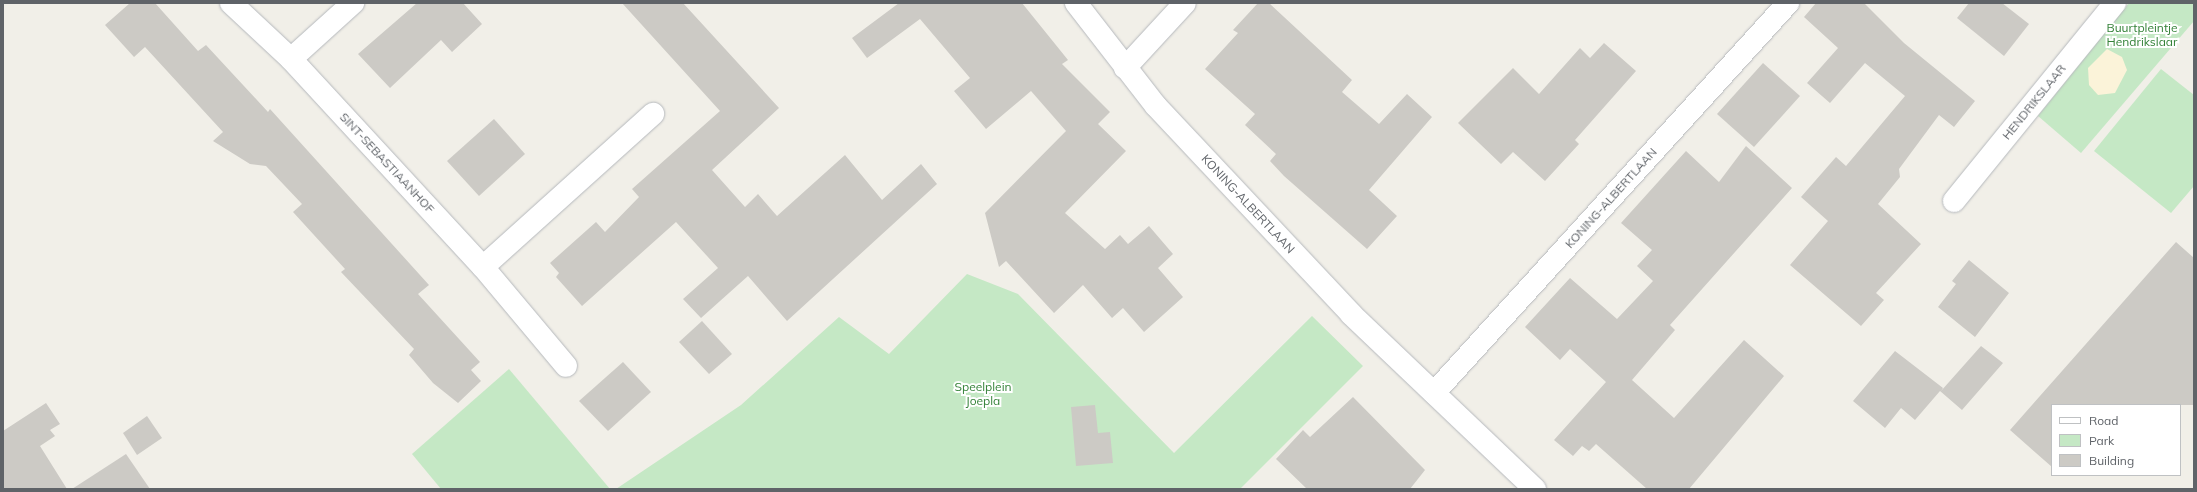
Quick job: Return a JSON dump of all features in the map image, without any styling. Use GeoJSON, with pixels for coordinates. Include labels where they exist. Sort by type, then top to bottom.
{"type":"FeatureCollection","features":[{"type":"Feature","properties":{"kind":"street","name":"SINT-SEBASTIAANHOF"},"geometry":{"type":"LineString","coordinates":[[231,3],[291,59],[483,267],[566,366]]}},
{"type":"Feature","properties":{"kind":"street"},"geometry":{"type":"LineString","coordinates":[[291,59],[353,3]]}},
{"type":"Feature","properties":{"kind":"street","name":"KONING-ALBERTLAAN"},"geometry":{"type":"LineString","coordinates":[[1076,3],[1156,106],[1351,314],[1535,489]]}},
{"type":"Feature","properties":{"kind":"street"},"geometry":{"type":"LineString","coordinates":[[1126,68],[1185,3]]}},
{"type":"Feature","properties":{"kind":"street","name":"KONING-ALBERTLAAN"},"geometry":{"type":"LineString","coordinates":[[1434,393],[1788,3]]}},
{"type":"Feature","properties":{"kind":"street","name":"HENDRIKSLAAR"},"geometry":{"type":"LineString","coordinates":[[1954,201],[2115,3]]}},
{"type":"Feature","properties":{"kind":"street"},"geometry":{"type":"LineString","coordinates":[[483,267],[653,114]]}},
{"type":"Feature","properties":{"kind":"green space","name":"Buurtpleintje Hendrikslaar"},"geometry":{"type":"Polygon","coordinates":[[[2129,3],[2194,3],[2194,21],[2081,153],[2038,116],[2129,3]]]}},
{"type":"Feature","properties":{"kind":"green space"},"geometry":{"type":"Polygon","coordinates":[[[2161,69],[2194,95],[2194,186],[2171,213],[2094,151],[2161,69]]]}},
{"type":"Feature","properties":{"kind":"green space","name":"Speelplein Joepla"},"geometry":{"type":"Polygon","coordinates":[[[967,274],[1018,294],[1174,453],[1312,316],[1363,366],[1240,489],[616,489],[741,405],[839,317],[889,354],[967,274]]]}},
{"type":"Feature","properties":{"kind":"green space"},"geometry":{"type":"Polygon","coordinates":[[[509,369],[610,489],[441,489],[412,454],[509,369]]]}},
{"type":"Feature","properties":{"kind":"sand"},"geometry":{"type":"Polygon","coordinates":[[[2107,49],[2122,57],[2127,70],[2115,93],[2098,95],[2089,85],[2088,68],[2107,49]]]}},
{"type":"Feature","properties":{"kind":"building"},"geometry":{"type":"Polygon","coordinates":[[[130,3],[155,3],[198,51],[206,45],[268,112],[270,109],[429,285],[418,294],[480,362],[471,370],[481,381],[458,403],[433,383],[409,355],[414,349],[341,272],[345,269],[293,212],[302,204],[266,166],[250,164],[213,141],[223,132],[145,47],[134,57],[105,25],[130,3]]]}},
{"type":"Feature","properties":{"kind":"building"},"geometry":{"type":"Polygon","coordinates":[[[417,3],[463,3],[482,24],[452,52],[441,40],[390,88],[358,54],[417,3]]]}},
{"type":"Feature","properties":{"kind":"building"},"geometry":{"type":"Polygon","coordinates":[[[622,3],[683,3],[779,108],[712,170],[745,207],[758,194],[777,216],[845,155],[882,200],[921,164],[937,184],[787,321],[748,276],[701,318],[683,299],[718,268],[676,222],[582,306],[556,277],[559,273],[550,263],[596,222],[605,232],[639,197],[632,189],[720,111],[622,3]]]}},
{"type":"Feature","properties":{"kind":"building"},"geometry":{"type":"Polygon","coordinates":[[[899,3],[1022,3],[1068,60],[1062,64],[1110,112],[1098,124],[1126,151],[1065,213],[1105,249],[1120,235],[1128,244],[1149,226],[1173,254],[1158,268],[1183,297],[1144,332],[1123,308],[1112,318],[1083,285],[1054,313],[1006,261],[999,267],[985,213],[1066,131],[1031,91],[986,129],[954,91],[970,78],[920,19],[867,58],[852,38],[899,3]]]}},
{"type":"Feature","properties":{"kind":"building"},"geometry":{"type":"Polygon","coordinates":[[[1258,3],[1269,3],[1352,80],[1342,92],[1379,124],[1407,94],[1432,117],[1369,190],[1397,216],[1367,249],[1284,176],[1270,161],[1276,154],[1245,125],[1255,114],[1205,69],[1238,33],[1233,30],[1258,3]]]}},
{"type":"Feature","properties":{"kind":"building"},"geometry":{"type":"Polygon","coordinates":[[[1816,3],[1864,3],[1904,43],[1975,101],[1954,127],[1939,115],[1899,169],[1900,177],[1878,204],[1921,244],[1876,293],[1884,300],[1861,326],[1790,265],[1828,221],[1801,197],[1836,157],[1846,166],[1905,96],[1865,63],[1830,103],[1807,83],[1838,48],[1804,17],[1816,3]]]}},
{"type":"Feature","properties":{"kind":"building"},"geometry":{"type":"Polygon","coordinates":[[[1969,3],[2002,3],[2029,24],[2004,56],[1957,18],[1969,3]]]}},
{"type":"Feature","properties":{"kind":"building"},"geometry":{"type":"Polygon","coordinates":[[[1604,43],[1636,71],[1575,140],[1579,144],[1545,181],[1513,152],[1501,164],[1458,123],[1513,68],[1539,94],[1580,48],[1590,58],[1604,43]]]}},
{"type":"Feature","properties":{"kind":"building"},"geometry":{"type":"Polygon","coordinates":[[[1763,63],[1800,96],[1754,147],[1717,114],[1763,63]]]}},
{"type":"Feature","properties":{"kind":"building"},"geometry":{"type":"Polygon","coordinates":[[[494,119],[525,154],[479,196],[447,161],[494,119]]]}},
{"type":"Feature","properties":{"kind":"building"},"geometry":{"type":"Polygon","coordinates":[[[1746,146],[1792,188],[1670,325],[1675,330],[1632,380],[1674,418],[1744,340],[1784,376],[1689,489],[1647,489],[1596,444],[1589,451],[1582,446],[1573,456],[1554,440],[1606,382],[1570,349],[1560,360],[1525,327],[1570,278],[1617,319],[1653,281],[1637,266],[1652,250],[1621,223],[1686,151],[1719,182],[1746,146]]]}},
{"type":"Feature","properties":{"kind":"building"},"geometry":{"type":"Polygon","coordinates":[[[2176,242],[2194,258],[2194,405],[2051,404],[2051,466],[2010,430],[2176,242]]]}},
{"type":"Feature","properties":{"kind":"building"},"geometry":{"type":"Polygon","coordinates":[[[1969,260],[2009,293],[1975,337],[1938,307],[1956,284],[1952,281],[1969,260]]]}},
{"type":"Feature","properties":{"kind":"building"},"geometry":{"type":"Polygon","coordinates":[[[702,321],[732,354],[709,374],[679,342],[702,321]]]}},
{"type":"Feature","properties":{"kind":"building"},"geometry":{"type":"Polygon","coordinates":[[[1981,346],[2003,363],[1962,410],[1940,391],[1915,420],[1901,408],[1885,428],[1853,401],[1895,351],[1943,388],[1941,391],[1981,346]]]}},
{"type":"Feature","properties":{"kind":"building"},"geometry":{"type":"Polygon","coordinates":[[[623,362],[651,392],[608,431],[579,401],[623,362]]]}},
{"type":"Feature","properties":{"kind":"building"},"geometry":{"type":"Polygon","coordinates":[[[1353,397],[1425,470],[1410,489],[1307,489],[1276,459],[1303,430],[1310,437],[1353,397]]]}},
{"type":"Feature","properties":{"kind":"building"},"geometry":{"type":"Polygon","coordinates":[[[46,403],[60,424],[50,430],[55,436],[40,446],[67,489],[3,489],[3,431],[46,403]]]}},
{"type":"Feature","properties":{"kind":"building"},"geometry":{"type":"Polygon","coordinates":[[[1095,405],[1098,433],[1110,432],[1113,463],[1076,466],[1071,407],[1095,405]]]}},
{"type":"Feature","properties":{"kind":"building"},"geometry":{"type":"Polygon","coordinates":[[[147,416],[162,438],[137,455],[123,433],[147,416]]]}},
{"type":"Feature","properties":{"kind":"building"},"geometry":{"type":"Polygon","coordinates":[[[126,454],[150,489],[72,489],[126,454]]]}}]}
